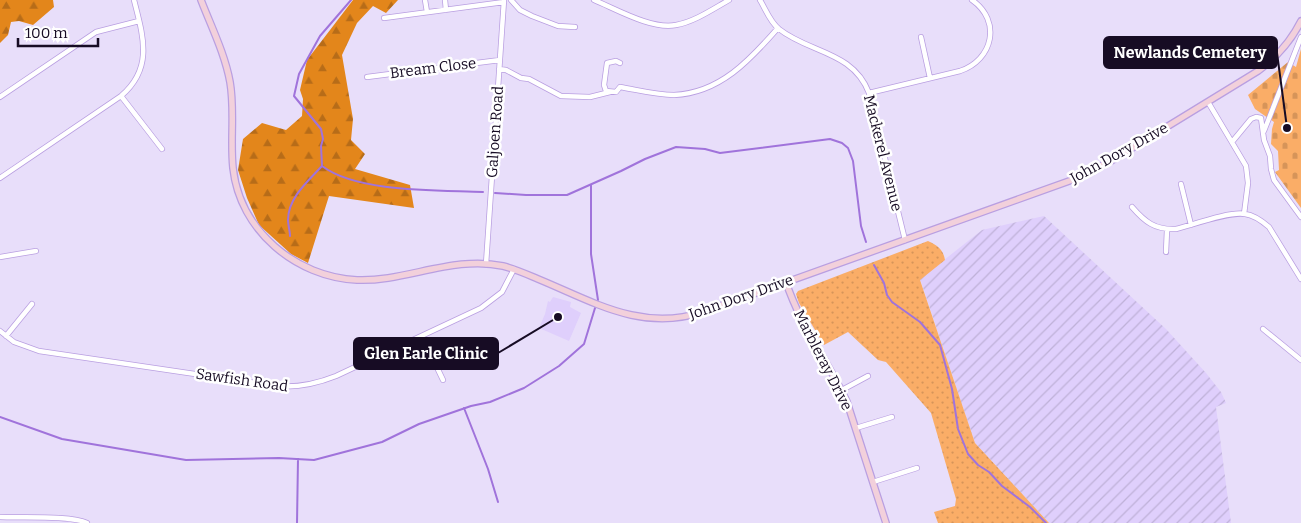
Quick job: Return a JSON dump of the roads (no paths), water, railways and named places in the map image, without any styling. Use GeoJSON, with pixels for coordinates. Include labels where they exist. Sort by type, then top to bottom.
{"type":"FeatureCollection","features":[{"type":"Feature","properties":{"kind":"street"},"geometry":{"type":"LineString","coordinates":[[0,178],[121,96],[134,82],[142,62],[143,40],[134,0]]}},
{"type":"Feature","properties":{"kind":"street","name":"John Dory Drive"},"geometry":{"type":"LineString","coordinates":[[201,0],[230,80],[233,164],[238,190],[244,206],[254,223],[276,248],[291,260],[314,272],[357,280],[379,279],[457,266],[486,264],[514,269],[613,311],[650,319],[668,319],[694,314],[1086,174],[1208,102],[1271,61],[1300,25]]}},
{"type":"Feature","properties":{"kind":"street"},"geometry":{"type":"LineString","coordinates":[[426,0],[427,12]]}},
{"type":"Feature","properties":{"kind":"street"},"geometry":{"type":"LineString","coordinates":[[445,0],[446,10]]}},
{"type":"Feature","properties":{"kind":"street"},"geometry":{"type":"LineString","coordinates":[[510,0],[520,10],[532,16],[558,26],[575,27]]}},
{"type":"Feature","properties":{"kind":"street"},"geometry":{"type":"LineString","coordinates":[[594,0],[646,21],[669,26],[690,20],[729,0]]}},
{"type":"Feature","properties":{"kind":"street","name":"Mackerel Avenue"},"geometry":{"type":"LineString","coordinates":[[760,0],[771,20],[778,28],[854,68],[864,81],[869,92],[905,240]]}},
{"type":"Feature","properties":{"kind":"street"},"geometry":{"type":"LineString","coordinates":[[869,92],[967,69],[979,61],[986,50],[990,36],[988,21],[982,8],[972,0]]}},
{"type":"Feature","properties":{"kind":"street"},"geometry":{"type":"LineString","coordinates":[[384,18],[504,1]]}},
{"type":"Feature","properties":{"kind":"street","name":"Galjoen Road"},"geometry":{"type":"LineString","coordinates":[[486,264],[504,1]]}},
{"type":"Feature","properties":{"kind":"street"},"geometry":{"type":"LineString","coordinates":[[0,97],[96,32],[139,21]]}},
{"type":"Feature","properties":{"kind":"street"},"geometry":{"type":"LineString","coordinates":[[499,69],[506,70],[521,78],[530,79],[561,96],[590,97],[616,92],[620,88],[675,95],[719,83],[741,68],[778,28]]}},
{"type":"Feature","properties":{"kind":"street"},"geometry":{"type":"LineString","coordinates":[[921,37],[930,78]]}},
{"type":"Feature","properties":{"kind":"street"},"geometry":{"type":"LineString","coordinates":[[1263,133],[1301,38]]}},
{"type":"Feature","properties":{"kind":"street","name":"Bream Close"},"geometry":{"type":"LineString","coordinates":[[367,77],[500,60]]}},
{"type":"Feature","properties":{"kind":"street"},"geometry":{"type":"LineString","coordinates":[[611,92],[606,91],[604,87],[607,63],[610,61],[620,63]]}},
{"type":"Feature","properties":{"kind":"street"},"geometry":{"type":"LineString","coordinates":[[121,96],[162,149]]}},
{"type":"Feature","properties":{"kind":"street"},"geometry":{"type":"LineString","coordinates":[[1208,102],[1247,171],[1248,188],[1244,214]]}},
{"type":"Feature","properties":{"kind":"street"},"geometry":{"type":"LineString","coordinates":[[1232,142],[1253,117],[1261,118],[1264,142],[1270,156],[1274,180],[1301,217]]}},
{"type":"Feature","properties":{"kind":"street"},"geometry":{"type":"LineString","coordinates":[[1181,184],[1191,225]]}},
{"type":"Feature","properties":{"kind":"street"},"geometry":{"type":"LineString","coordinates":[[1132,207],[1149,224],[1168,230],[1234,214],[1244,214],[1257,218],[1269,227],[1301,279]]}},
{"type":"Feature","properties":{"kind":"street"},"geometry":{"type":"LineString","coordinates":[[1166,252],[1168,230]]}},
{"type":"Feature","properties":{"kind":"street"},"geometry":{"type":"LineString","coordinates":[[0,257],[36,251]]}},
{"type":"Feature","properties":{"kind":"street","name":"Sawfish Road"},"geometry":{"type":"LineString","coordinates":[[0,331],[23,346],[39,351],[293,387],[319,383],[490,303],[506,286],[514,269]]}},
{"type":"Feature","properties":{"kind":"street","name":"Marbleray Drive"},"geometry":{"type":"LineString","coordinates":[[786,282],[799,315],[842,390],[886,523]]}},
{"type":"Feature","properties":{"kind":"street"},"geometry":{"type":"LineString","coordinates":[[6,336],[32,304]]}},
{"type":"Feature","properties":{"kind":"street"},"geometry":{"type":"LineString","coordinates":[[1263,329],[1301,360]]}},
{"type":"Feature","properties":{"kind":"street"},"geometry":{"type":"LineString","coordinates":[[422,336],[443,380]]}},
{"type":"Feature","properties":{"kind":"street"},"geometry":{"type":"LineString","coordinates":[[842,390],[868,376]]}},
{"type":"Feature","properties":{"kind":"street"},"geometry":{"type":"LineString","coordinates":[[856,428],[892,417]]}},
{"type":"Feature","properties":{"kind":"street"},"geometry":{"type":"LineString","coordinates":[[873,482],[917,468]]}},
{"type":"Feature","properties":{"kind":"street"},"geometry":{"type":"LineString","coordinates":[[0,517],[33,520],[76,519],[87,523]]}},
{"type":"Feature","properties":{"kind":"waterway"},"geometry":{"type":"LineString","coordinates":[[351,0],[320,36],[299,74],[294,96],[321,129],[323,139],[321,146],[322,166],[337,175],[377,186],[483,192]]}},
{"type":"Feature","properties":{"kind":"waterway"},"geometry":{"type":"LineString","coordinates":[[495,193],[567,195],[645,159],[676,147],[705,149],[720,153],[830,139],[842,143],[848,148],[853,161],[861,226],[866,242]]}},
{"type":"Feature","properties":{"kind":"waterway"},"geometry":{"type":"LineString","coordinates":[[290,236],[288,220],[291,204],[300,190],[322,166]]}},
{"type":"Feature","properties":{"kind":"waterway"},"geometry":{"type":"LineString","coordinates":[[591,185],[591,254],[598,300]]}},
{"type":"Feature","properties":{"kind":"waterway"},"geometry":{"type":"LineString","coordinates":[[874,265],[892,302],[920,322],[940,345],[952,389],[958,429],[968,454],[978,465],[989,472],[1002,486],[1030,507],[1046,523]]}},
{"type":"Feature","properties":{"kind":"waterway"},"geometry":{"type":"LineString","coordinates":[[0,417],[62,439],[186,460],[279,458],[314,460],[382,442],[419,424],[471,406],[490,402],[524,388],[559,366],[584,344],[595,308]]}},
{"type":"Feature","properties":{"kind":"waterway"},"geometry":{"type":"LineString","coordinates":[[464,408],[488,469],[498,502]]}},
{"type":"Feature","properties":{"kind":"waterway"},"geometry":{"type":"LineString","coordinates":[[297,523],[298,459]]}},
{"type":"Feature","properties":{"kind":"place","name":"Newlands Cemetery"},"geometry":{"type":"Point","coordinates":[1287,128]}},
{"type":"Feature","properties":{"kind":"place","name":"Glen Earle Clinic"},"geometry":{"type":"Point","coordinates":[558,317]}}]}
